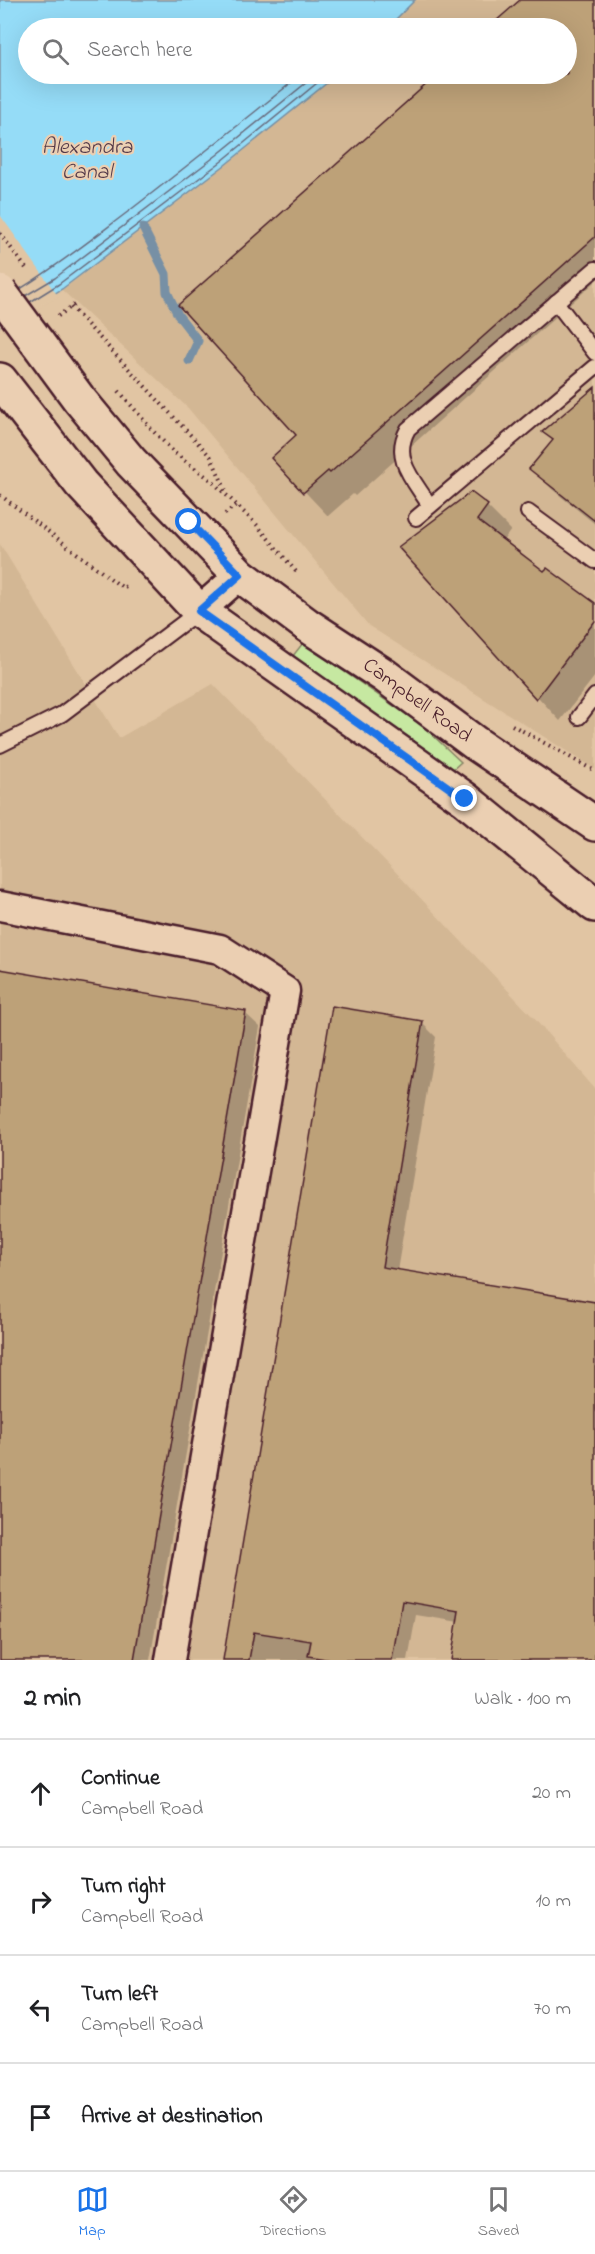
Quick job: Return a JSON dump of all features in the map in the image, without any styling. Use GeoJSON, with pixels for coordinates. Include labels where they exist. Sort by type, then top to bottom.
{"type":"FeatureCollection","features":[{"type":"Feature","properties":{"kind":"main road","name":"Campbell Road"},"geometry":{"type":"LineString","coordinates":[[0,292],[79,399],[131,462],[240,575],[308,625],[385,676],[475,743],[595,825]]}},
{"type":"Feature","properties":{"kind":"main road"},"geometry":{"type":"LineString","coordinates":[[0,380],[81,484],[199,611],[465,799],[595,905]]}},
{"type":"Feature","properties":{"kind":"main road"},"geometry":{"type":"LineString","coordinates":[[521,843],[595,887]]}},
{"type":"Feature","properties":{"kind":"street"},"geometry":{"type":"LineString","coordinates":[[199,611],[240,575]]}},
{"type":"Feature","properties":{"kind":"street"},"geometry":{"type":"LineString","coordinates":[[0,906],[220,949],[285,991],[170,1660]]}},
{"type":"Feature","properties":{"kind":"lane"},"geometry":{"type":"LineString","coordinates":[[430,506],[402,460],[402,439],[408,429],[595,269]]}},
{"type":"Feature","properties":{"kind":"lane"},"geometry":{"type":"LineString","coordinates":[[556,302],[595,353]]}},
{"type":"Feature","properties":{"kind":"lane"},"geometry":{"type":"LineString","coordinates":[[416,518],[595,367]]}},
{"type":"Feature","properties":{"kind":"lane"},"geometry":{"type":"LineString","coordinates":[[528,512],[595,561]]}},
{"type":"Feature","properties":{"kind":"lane"},"geometry":{"type":"LineString","coordinates":[[0,745],[62,714],[199,611]]}},
{"type":"Feature","properties":{"kind":"lane"},"geometry":{"type":"LineString","coordinates":[[579,717],[595,696]]}},
{"type":"Feature","properties":{"kind":"path"},"geometry":{"type":"LineString","coordinates":[[71,307],[211,457],[228,496]]}},
{"type":"Feature","properties":{"kind":"path"},"geometry":{"type":"LineString","coordinates":[[116,387],[154,432],[176,454],[228,496],[306,581]]}},
{"type":"Feature","properties":{"kind":"path"},"geometry":{"type":"LineString","coordinates":[[0,495],[123,588]]}},
{"type":"Feature","properties":{"kind":"path"},"geometry":{"type":"LineString","coordinates":[[510,724],[595,771]]}},
{"type":"Feature","properties":{"kind":"shaded area"},"geometry":{"type":"Polygon","coordinates":[[[415,0],[595,0],[595,769],[369,626],[188,408],[62,290],[225,165],[326,84],[577,84],[577,18],[397,18],[415,0]]]}},
{"type":"Feature","properties":{"kind":"shaded area"},"geometry":{"type":"Polygon","coordinates":[[[0,544],[119,738],[213,684],[533,1017],[595,1089],[595,1660],[0,1660],[0,544]]]}},
{"type":"Feature","properties":{"kind":"green space"},"geometry":{"type":"Polygon","coordinates":[[[303,643],[424,727],[461,762],[451,771],[292,657],[303,643]]]}},
{"type":"Feature","properties":{"kind":"water","name":"Alexandra Canal"},"geometry":{"type":"Polygon","coordinates":[[[0,0],[415,0],[397,18],[18,18],[18,84],[326,84],[225,165],[62,289],[0,327],[0,0]]]}},
{"type":"Feature","properties":{"kind":"pier"},"geometry":{"type":"Polygon","coordinates":[[[0,215],[58,296],[0,330],[0,215]]]}},
{"type":"Feature","properties":{"kind":"building"},"geometry":{"type":"Polygon","coordinates":[[[520,0],[595,0],[595,237],[330,473],[328,471],[303,493],[271,458],[296,435],[178,305],[427,84],[577,84],[577,18],[499,18],[520,0]]]}},
{"type":"Feature","properties":{"kind":"building"},"geometry":{"type":"Polygon","coordinates":[[[595,387],[595,521],[529,469],[553,440],[542,432],[595,387]]]}},
{"type":"Feature","properties":{"kind":"building"},"geometry":{"type":"Polygon","coordinates":[[[471,492],[488,505],[477,520],[544,571],[547,568],[595,603],[595,621],[536,699],[398,547],[471,492]]]}},
{"type":"Feature","properties":{"kind":"building"},"geometry":{"type":"Polygon","coordinates":[[[0,969],[246,1011],[134,1660],[0,1660],[0,969]]]}},
{"type":"Feature","properties":{"kind":"building"},"geometry":{"type":"Polygon","coordinates":[[[332,1006],[423,1021],[382,1267],[595,1302],[595,1660],[451,1660],[459,1611],[402,1601],[392,1660],[331,1660],[308,1656],[311,1641],[254,1632],[249,1660],[223,1660],[332,1006]]]}},
{"type":"Feature","properties":{"kind":"waterway"},"geometry":{"type":"LineString","coordinates":[[143,228],[166,274],[167,292],[178,315],[198,341],[189,361]]}},
{"type":"Feature","properties":{"kind":"route"},"geometry":{"type":"LineString","coordinates":[[189,522],[240,575],[199,611],[465,799]]}}]}
